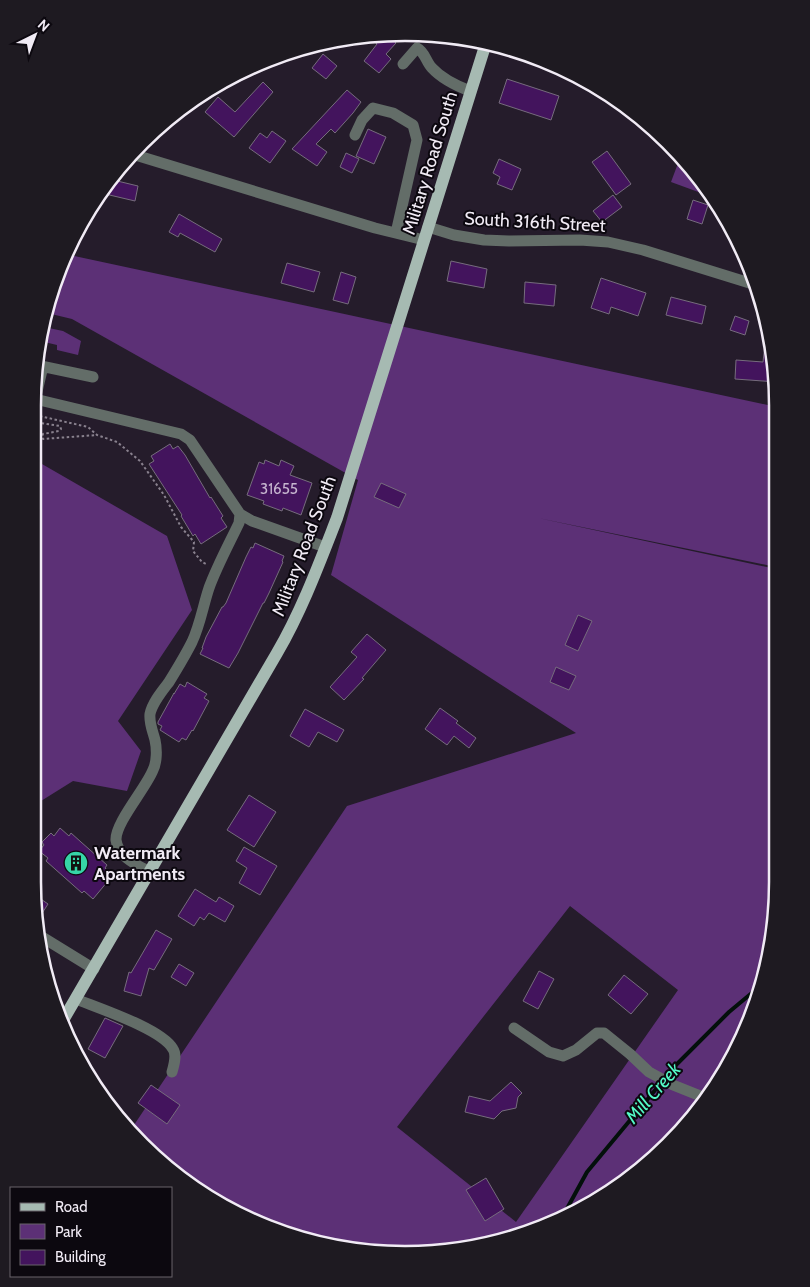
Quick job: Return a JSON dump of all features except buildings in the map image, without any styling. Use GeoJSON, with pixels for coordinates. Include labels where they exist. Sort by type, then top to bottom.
{"type":"FeatureCollection","features":[{"type":"Feature","properties":{"kind":"main road","name":"Military Road South"},"geometry":{"type":"LineString","coordinates":[[67,1014],[287,636],[308,593],[337,518],[484,50]]}},
{"type":"Feature","properties":{"kind":"street"},"geometry":{"type":"LineString","coordinates":[[403,64],[417,48],[420,49],[430,67],[456,85],[470,91]]}},
{"type":"Feature","properties":{"kind":"street"},"geometry":{"type":"LineString","coordinates":[[355,135],[362,120],[372,108],[393,112],[413,125],[417,140],[396,233]]}},
{"type":"Feature","properties":{"kind":"street"},"geometry":{"type":"LineString","coordinates":[[140,156],[376,228],[424,240]]}},
{"type":"Feature","properties":{"kind":"street","name":"South 316th Street"},"geometry":{"type":"LineString","coordinates":[[428,228],[484,240],[580,240],[608,242],[643,250],[747,282]]}},
{"type":"Feature","properties":{"kind":"street"},"geometry":{"type":"LineString","coordinates":[[43,367],[93,377]]}},
{"type":"Feature","properties":{"kind":"street"},"geometry":{"type":"LineString","coordinates":[[41,400],[181,434],[190,440],[240,514],[252,521],[326,547]]}},
{"type":"Feature","properties":{"kind":"street"},"geometry":{"type":"LineString","coordinates":[[150,872],[120,851],[116,840],[117,831],[148,782],[154,768],[156,742],[151,728],[150,715],[153,705],[180,665],[191,643],[199,625],[209,588],[239,523],[240,514]]}},
{"type":"Feature","properties":{"kind":"street"},"geometry":{"type":"LineString","coordinates":[[46,939],[94,969]]}},
{"type":"Feature","properties":{"kind":"street"},"geometry":{"type":"LineString","coordinates":[[76,999],[145,1027],[163,1038],[174,1050],[175,1059],[172,1072]]}},
{"type":"Feature","properties":{"kind":"street"},"geometry":{"type":"LineString","coordinates":[[514,1028],[549,1052],[563,1056],[576,1050],[596,1033],[604,1034],[649,1072],[699,1095]]}},
{"type":"Feature","properties":{"kind":"path"},"geometry":{"type":"LineString","coordinates":[[41,417],[88,427],[97,435],[117,442],[140,461],[164,495],[181,527],[194,542],[193,551],[202,562],[217,570]]}},
{"type":"Feature","properties":{"kind":"path"},"geometry":{"type":"LineString","coordinates":[[41,423],[60,426],[61,429],[43,434],[43,439],[97,435]]}},
{"type":"Feature","properties":{"kind":"green space"},"geometry":{"type":"Polygon","coordinates":[[[678,165],[700,193],[671,182],[678,165]]]}},
{"type":"Feature","properties":{"kind":"green space"},"geometry":{"type":"Polygon","coordinates":[[[74,256],[769,405],[769,566],[538,518],[769,568],[769,882],[766,929],[756,976],[741,1021],[731,1043],[720,1064],[694,1103],[645,1155],[626,1171],[587,1197],[544,1218],[476,1239],[452,1243],[405,1246],[358,1243],[334,1239],[288,1226],[266,1218],[223,1197],[184,1171],[134,1124],[347,806],[576,733],[331,575],[358,480],[72,319],[53,314],[74,256]],[[570,906],[397,1127],[516,1222],[678,990],[570,906]]]}},
{"type":"Feature","properties":{"kind":"green space"},"geometry":{"type":"Polygon","coordinates":[[[50,328],[63,331],[81,341],[78,355],[57,350],[57,345],[47,343],[50,328]]]}},
{"type":"Feature","properties":{"kind":"green space"},"geometry":{"type":"Polygon","coordinates":[[[41,463],[167,536],[192,610],[118,721],[141,751],[127,791],[73,781],[41,801],[41,463]]]}},
{"type":"Feature","properties":{"kind":"waterway","name":"Mill Creek"},"geometry":{"type":"LineString","coordinates":[[568,1207],[587,1172],[676,1065],[729,1012],[750,994]]}},
{"type":"Feature","properties":{"kind":"place","name":"Watermark Apartments"},"geometry":{"type":"Point","coordinates":[76,863]}}]}
